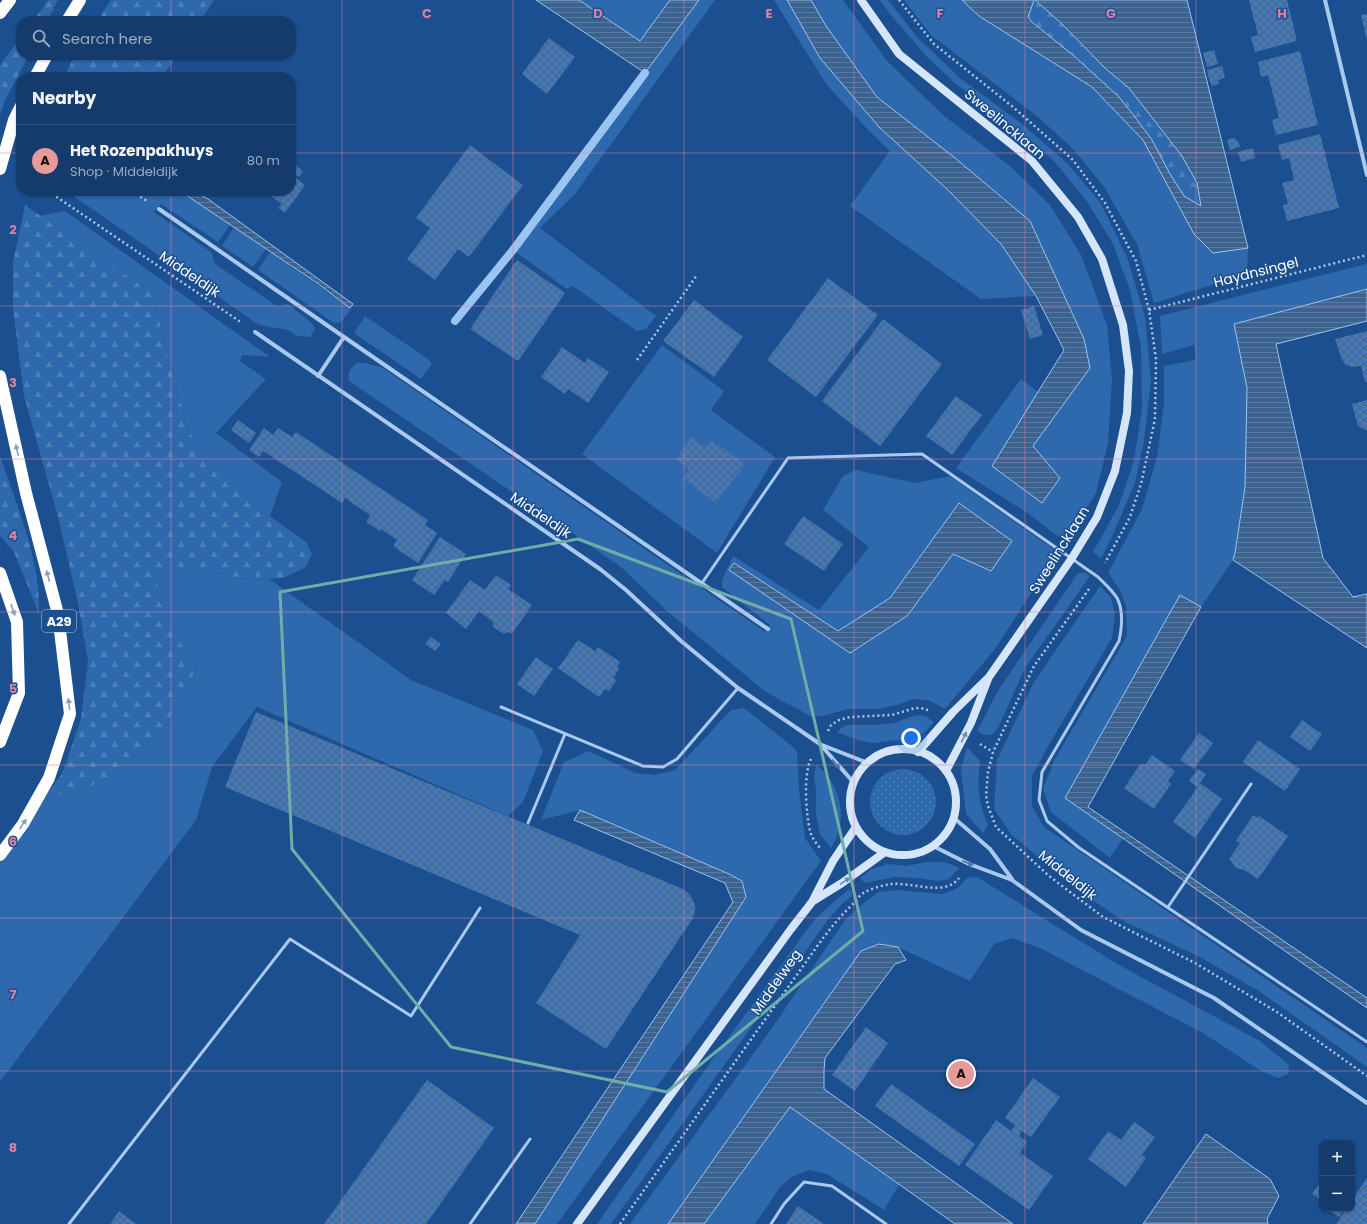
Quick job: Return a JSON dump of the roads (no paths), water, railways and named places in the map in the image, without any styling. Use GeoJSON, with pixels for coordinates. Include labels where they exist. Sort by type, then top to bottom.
{"type":"FeatureCollection","features":[{"type":"Feature","properties":{"kind":"highway"},"geometry":{"type":"LineString","coordinates":[[0,13],[10,0]]}},
{"type":"Feature","properties":{"kind":"highway"},"geometry":{"type":"LineString","coordinates":[[69,16],[80,0]]}},
{"type":"Feature","properties":{"kind":"highway"},"geometry":{"type":"LineString","coordinates":[[38,72],[44,60]]}},
{"type":"Feature","properties":{"kind":"highway"},"geometry":{"type":"LineString","coordinates":[[0,169],[16,116]]}},
{"type":"Feature","properties":{"kind":"highway","name":"A29"},"geometry":{"type":"LineString","coordinates":[[0,376],[26,493],[58,614],[70,714],[49,778],[23,824],[0,855]]}},
{"type":"Feature","properties":{"kind":"highway"},"geometry":{"type":"LineString","coordinates":[[0,573],[18,622],[19,693],[0,742]]}},
{"type":"Feature","properties":{"kind":"main road","name":"Sweelincklaan"},"geometry":{"type":"LineString","coordinates":[[861,0],[899,54],[1032,161],[1078,217],[1102,259],[1123,325],[1129,372],[1127,414],[1112,478],[1097,518],[1072,558],[989,677],[918,752]]}},
{"type":"Feature","properties":{"kind":"main road","name":"Sweelincklaan"},"geometry":{"type":"LineString","coordinates":[[946,771],[966,734],[989,677]]}},
{"type":"Feature","properties":{"kind":"main road"},"geometry":{"type":"LineString","coordinates":[[903,749],[918,752],[934,759],[946,771],[950,778],[956,793],[956,810],[954,818],[946,834],[926,851],[910,855],[885,852],[868,842],[856,827],[850,809],[850,796],[854,783],[859,772],[873,758],[887,752],[903,749]]}},
{"type":"Feature","properties":{"kind":"main road","name":"Middelweg"},"geometry":{"type":"LineString","coordinates":[[577,1224],[790,929],[812,902],[833,861],[856,827]]}},
{"type":"Feature","properties":{"kind":"main road","name":"Middelweg"},"geometry":{"type":"LineString","coordinates":[[812,902],[885,852]]}},
{"type":"Feature","properties":{"kind":"street"},"geometry":{"type":"LineString","coordinates":[[1325,0],[1367,175]]}},
{"type":"Feature","properties":{"kind":"street"},"geometry":{"type":"LineString","coordinates":[[158,209],[768,629]]}},
{"type":"Feature","properties":{"kind":"street","name":"Middeldijk"},"geometry":{"type":"LineString","coordinates":[[255,332],[600,569],[626,590],[681,641],[738,688],[820,744],[868,763]]}},
{"type":"Feature","properties":{"kind":"street"},"geometry":{"type":"LineString","coordinates":[[318,376],[344,337]]}},
{"type":"Feature","properties":{"kind":"street","name":"Middeldijk"},"geometry":{"type":"LineString","coordinates":[[820,744],[854,783]]}},
{"type":"Feature","properties":{"kind":"street"},"geometry":{"type":"LineString","coordinates":[[954,818],[990,849],[1012,880]]}},
{"type":"Feature","properties":{"kind":"street"},"geometry":{"type":"LineString","coordinates":[[933,846],[970,864],[1012,880],[1081,930],[1214,998],[1367,1103]]}},
{"type":"Feature","properties":{"kind":"lane"},"geometry":{"type":"LineString","coordinates":[[702,583],[788,458],[922,454],[1072,558]]}},
{"type":"Feature","properties":{"kind":"lane","name":"Middeldijk"},"geometry":{"type":"LineString","coordinates":[[1072,558],[1098,577],[1117,598],[1121,610],[1122,626],[1119,641],[1042,772],[1039,800],[1048,821],[1078,847],[1367,1042]]}},
{"type":"Feature","properties":{"kind":"lane"},"geometry":{"type":"LineString","coordinates":[[501,707],[643,766],[662,767],[678,758],[738,688]]}},
{"type":"Feature","properties":{"kind":"lane"},"geometry":{"type":"LineString","coordinates":[[528,823],[565,734]]}},
{"type":"Feature","properties":{"kind":"lane"},"geometry":{"type":"LineString","coordinates":[[1168,907],[1251,784]]}},
{"type":"Feature","properties":{"kind":"lane"},"geometry":{"type":"LineString","coordinates":[[69,1224],[290,939],[411,1016],[480,908]]}},
{"type":"Feature","properties":{"kind":"lane"},"geometry":{"type":"LineString","coordinates":[[470,1224],[530,1138]]}},
{"type":"Feature","properties":{"kind":"lane"},"geometry":{"type":"LineString","coordinates":[[771,1224],[784,1204],[804,1182],[832,1186],[886,1224]]}},
{"type":"Feature","properties":{"kind":"waterway"},"geometry":{"type":"LineString","coordinates":[[455,321],[513,250],[645,73]]}},
{"type":"Feature","properties":{"kind":"place","name":"Het Rozenpakhuys"},"geometry":{"type":"Point","coordinates":[961,1074]}}]}
